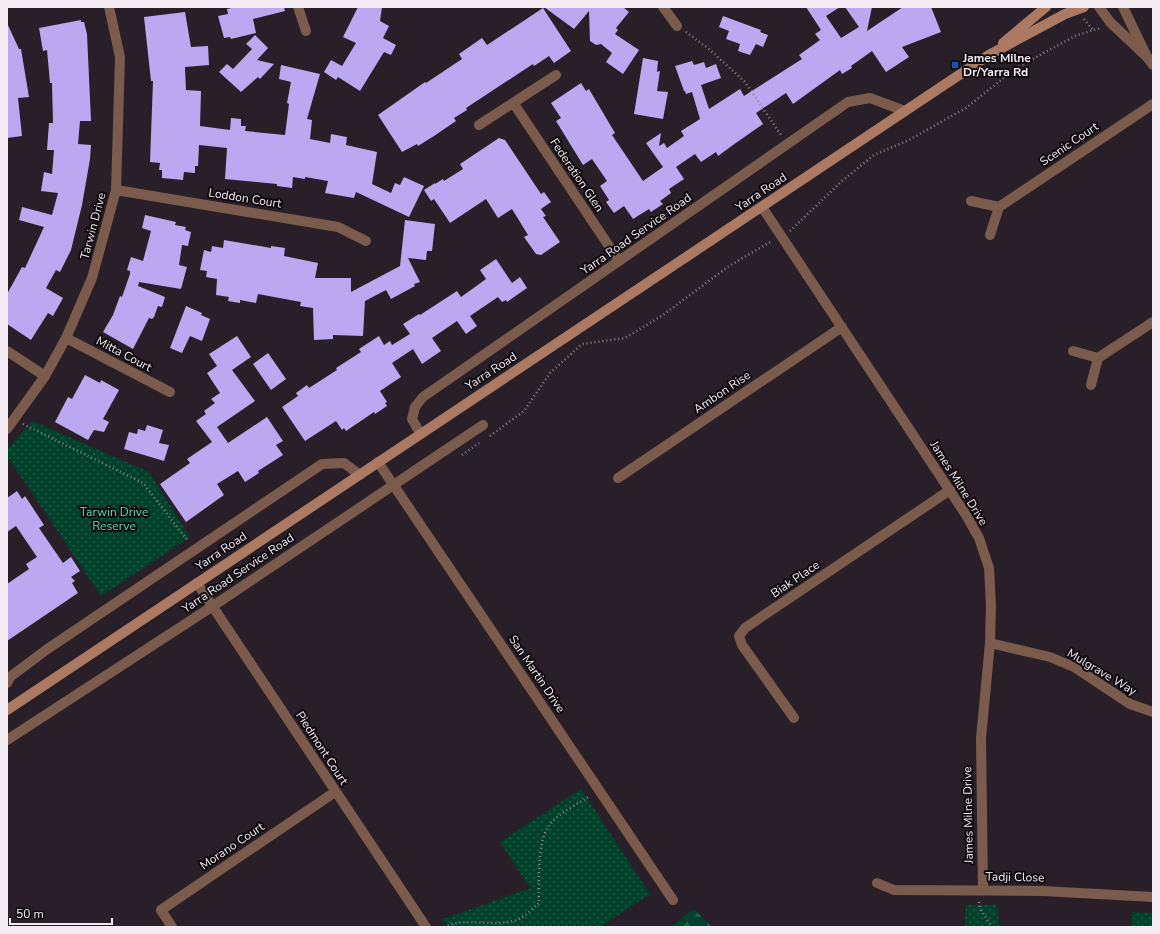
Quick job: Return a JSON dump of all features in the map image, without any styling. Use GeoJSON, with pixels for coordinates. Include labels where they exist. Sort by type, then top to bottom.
{"type":"FeatureCollection","features":[{"type":"Feature","properties":{"kind":"main road","name":"Yarra Road"},"geometry":{"type":"LineString","coordinates":[[989,55],[1046,7]]}},
{"type":"Feature","properties":{"kind":"main road","name":"Yarra Road"},"geometry":{"type":"LineString","coordinates":[[7,710],[360,475],[420,433],[989,55],[1065,14],[1082,11]]}},
{"type":"Feature","properties":{"kind":"street","name":"Tarwin Drive"},"geometry":{"type":"LineString","coordinates":[[7,429],[45,376],[66,338],[92,278],[116,190],[120,57],[109,7]]}},
{"type":"Feature","properties":{"kind":"street"},"geometry":{"type":"LineString","coordinates":[[298,7],[306,31]]}},
{"type":"Feature","properties":{"kind":"street"},"geometry":{"type":"LineString","coordinates":[[663,7],[677,26]]}},
{"type":"Feature","properties":{"kind":"street"},"geometry":{"type":"LineString","coordinates":[[1099,7],[1110,22],[1150,61]]}},
{"type":"Feature","properties":{"kind":"street"},"geometry":{"type":"LineString","coordinates":[[1123,7],[1150,61]]}},
{"type":"Feature","properties":{"kind":"street"},"geometry":{"type":"LineString","coordinates":[[479,125],[514,104],[556,75]]}},
{"type":"Feature","properties":{"kind":"street","name":"Yarra Road Service Road"},"geometry":{"type":"LineString","coordinates":[[420,433],[412,419],[415,407],[423,397],[848,102],[870,98],[905,111]]}},
{"type":"Feature","properties":{"kind":"street","name":"Federation Glen"},"geometry":{"type":"LineString","coordinates":[[514,104],[619,261]]}},
{"type":"Feature","properties":{"kind":"street","name":"Scenic Court"},"geometry":{"type":"LineString","coordinates":[[999,207],[1153,104]]}},
{"type":"Feature","properties":{"kind":"street","name":"Loddon Court"},"geometry":{"type":"LineString","coordinates":[[116,190],[338,227],[366,241]]}},
{"type":"Feature","properties":{"kind":"street"},"geometry":{"type":"LineString","coordinates":[[971,201],[999,207],[990,235]]}},
{"type":"Feature","properties":{"kind":"street","name":"James Milne Drive"},"geometry":{"type":"LineString","coordinates":[[762,207],[950,490],[979,538],[989,568],[991,606],[990,643],[980,751],[981,889]]}},
{"type":"Feature","properties":{"kind":"street"},"geometry":{"type":"LineString","coordinates":[[1091,385],[1098,358],[1153,322]]}},
{"type":"Feature","properties":{"kind":"street","name":"Ambon Rise"},"geometry":{"type":"LineString","coordinates":[[618,478],[842,327]]}},
{"type":"Feature","properties":{"kind":"street","name":"Mitta Court"},"geometry":{"type":"LineString","coordinates":[[66,338],[170,392]]}},
{"type":"Feature","properties":{"kind":"street"},"geometry":{"type":"LineString","coordinates":[[7,351],[45,376]]}},
{"type":"Feature","properties":{"kind":"street"},"geometry":{"type":"LineString","coordinates":[[1073,351],[1098,358]]}},
{"type":"Feature","properties":{"kind":"street","name":"Yarra Road Service Road"},"geometry":{"type":"LineString","coordinates":[[7,740],[213,606],[483,425]]}},
{"type":"Feature","properties":{"kind":"street","name":"San Martin Drive"},"geometry":{"type":"LineString","coordinates":[[378,462],[600,789],[673,900]]}},
{"type":"Feature","properties":{"kind":"street"},"geometry":{"type":"LineString","coordinates":[[7,683],[10,677],[46,650],[196,551],[322,464],[344,463],[360,475]]}},
{"type":"Feature","properties":{"kind":"street","name":"Biak Place"},"geometry":{"type":"LineString","coordinates":[[794,718],[742,645],[739,636],[745,628],[950,490]]}},
{"type":"Feature","properties":{"kind":"street","name":"Piedmont Court"},"geometry":{"type":"LineString","coordinates":[[198,583],[335,792],[426,927]]}},
{"type":"Feature","properties":{"kind":"street","name":"Mulgrave Way"},"geometry":{"type":"LineString","coordinates":[[990,643],[1050,657],[1076,668],[1130,704],[1153,712]]}},
{"type":"Feature","properties":{"kind":"street","name":"Morano Court"},"geometry":{"type":"LineString","coordinates":[[172,927],[161,910],[335,792]]}},
{"type":"Feature","properties":{"kind":"street","name":"Tadji Close"},"geometry":{"type":"LineString","coordinates":[[877,883],[894,890],[981,889],[1153,897]]}},
{"type":"Feature","properties":{"kind":"path"},"geometry":{"type":"LineString","coordinates":[[1082,11],[1093,30]]}},
{"type":"Feature","properties":{"kind":"path"},"geometry":{"type":"LineString","coordinates":[[489,436],[524,412],[550,373],[582,344],[624,338],[663,316],[729,266],[782,236],[874,155],[909,140],[966,108],[1016,68],[1077,35],[1104,27],[1110,22]]}},
{"type":"Feature","properties":{"kind":"path"},"geometry":{"type":"LineString","coordinates":[[677,26],[709,49],[745,82],[788,144]]}},
{"type":"Feature","properties":{"kind":"path"},"geometry":{"type":"LineString","coordinates":[[14,420],[143,483],[196,551]]}},
{"type":"Feature","properties":{"kind":"path"},"geometry":{"type":"LineString","coordinates":[[458,456],[483,441]]}},
{"type":"Feature","properties":{"kind":"path"},"geometry":{"type":"LineString","coordinates":[[444,927],[462,922],[499,924],[520,918],[539,903],[539,859],[548,828],[567,811],[600,789]]}},
{"type":"Feature","properties":{"kind":"path"},"geometry":{"type":"LineString","coordinates":[[981,889],[981,910],[992,927]]}},
{"type":"Feature","properties":{"kind":"green space","name":"Tarwin Drive Reserve"},"geometry":{"type":"Polygon","coordinates":[[[32,421],[149,472],[190,537],[101,596],[7,456],[7,450],[32,421]]]}},
{"type":"Feature","properties":{"kind":"green space"},"geometry":{"type":"Polygon","coordinates":[[[581,789],[650,894],[600,927],[452,927],[441,920],[530,888],[500,842],[581,789]]]}},
{"type":"Feature","properties":{"kind":"green space"},"geometry":{"type":"Polygon","coordinates":[[[966,905],[997,905],[999,927],[965,927],[966,905]]]}},
{"type":"Feature","properties":{"kind":"green space"},"geometry":{"type":"Polygon","coordinates":[[[694,909],[712,927],[670,927],[694,909]]]}},
{"type":"Feature","properties":{"kind":"green space"},"geometry":{"type":"Polygon","coordinates":[[[1132,912],[1153,913],[1153,927],[1132,927],[1132,912]]]}},
{"type":"Feature","properties":{"kind":"building"},"geometry":{"type":"Polygon","coordinates":[[[236,7],[284,7],[285,11],[253,19],[256,33],[231,39],[230,37],[224,38],[218,16],[228,14],[227,9],[236,7]]]}},
{"type":"Feature","properties":{"kind":"building"},"geometry":{"type":"Polygon","coordinates":[[[358,7],[382,7],[380,21],[389,26],[383,38],[396,45],[391,55],[384,52],[360,91],[338,77],[336,80],[324,72],[331,60],[342,66],[356,43],[343,37],[358,7]]]}},
{"type":"Feature","properties":{"kind":"building"},"geometry":{"type":"Polygon","coordinates":[[[544,7],[623,7],[629,12],[616,28],[618,30],[615,34],[639,50],[623,74],[606,62],[612,53],[601,44],[596,45],[590,41],[589,11],[574,29],[544,7]]]}},
{"type":"Feature","properties":{"kind":"building"},"geometry":{"type":"Polygon","coordinates":[[[806,7],[840,7],[826,16],[841,38],[859,27],[845,7],[872,7],[867,31],[903,7],[931,7],[941,32],[902,47],[909,57],[886,72],[872,51],[851,66],[852,68],[842,74],[840,70],[793,104],[786,93],[756,113],[763,124],[718,156],[716,152],[701,162],[695,154],[676,167],[684,179],[669,189],[671,193],[660,201],[663,204],[651,212],[649,209],[633,219],[624,206],[614,213],[606,202],[609,200],[600,186],[607,181],[592,159],[583,165],[556,121],[561,118],[551,103],[581,83],[586,91],[589,89],[615,133],[612,135],[643,181],[663,167],[646,143],[661,133],[659,146],[664,143],[667,148],[684,136],[681,131],[700,119],[692,92],[686,94],[684,91],[675,66],[692,61],[694,65],[704,62],[706,68],[716,64],[721,78],[701,85],[709,109],[740,89],[744,96],[802,59],[799,55],[820,40],[815,34],[821,30],[806,7]]]}},
{"type":"Feature","properties":{"kind":"building"},"geometry":{"type":"Polygon","coordinates":[[[543,8],[571,51],[554,63],[549,56],[534,66],[533,64],[466,108],[467,110],[454,118],[456,121],[434,136],[418,146],[417,144],[402,152],[378,115],[425,82],[426,83],[462,59],[459,54],[482,38],[487,45],[543,8]]]}},
{"type":"Feature","properties":{"kind":"building"},"geometry":{"type":"Polygon","coordinates":[[[185,12],[191,47],[208,46],[209,65],[185,67],[186,90],[201,91],[200,126],[230,130],[231,118],[241,119],[241,126],[246,126],[245,131],[285,135],[289,104],[287,103],[291,82],[279,79],[281,65],[320,74],[307,119],[312,120],[310,139],[330,143],[331,134],[347,137],[346,145],[377,152],[372,184],[391,193],[395,183],[400,185],[404,177],[424,186],[409,217],[356,192],[354,198],[325,193],[328,181],[305,177],[305,179],[293,177],[292,188],[277,186],[277,184],[225,179],[227,148],[199,145],[198,166],[195,166],[195,173],[184,172],[183,180],[162,178],[162,170],[159,170],[160,163],[150,162],[153,81],[151,81],[144,17],[185,12]]]}},
{"type":"Feature","properties":{"kind":"building"},"geometry":{"type":"Polygon","coordinates":[[[723,16],[761,30],[760,32],[768,35],[763,47],[756,44],[750,55],[738,51],[740,44],[726,39],[729,31],[719,27],[723,16]]]}},
{"type":"Feature","properties":{"kind":"building"},"geometry":{"type":"Polygon","coordinates":[[[81,20],[81,22],[84,22],[87,34],[91,121],[80,121],[78,144],[91,145],[90,159],[82,205],[71,250],[60,272],[56,270],[46,288],[63,298],[53,316],[48,313],[31,340],[7,324],[7,294],[22,267],[25,268],[44,227],[19,220],[22,207],[52,215],[58,193],[41,191],[44,172],[52,174],[54,150],[47,150],[49,123],[53,123],[52,83],[50,83],[47,50],[43,51],[39,28],[81,20]]]}},
{"type":"Feature","properties":{"kind":"building"},"geometry":{"type":"Polygon","coordinates":[[[7,23],[19,49],[21,49],[29,97],[18,98],[22,136],[7,138],[7,23]]]}},
{"type":"Feature","properties":{"kind":"building"},"geometry":{"type":"Polygon","coordinates":[[[255,35],[268,48],[257,60],[274,64],[260,79],[258,77],[241,92],[219,72],[227,64],[233,69],[252,49],[246,44],[255,35]]]}},
{"type":"Feature","properties":{"kind":"building"},"geometry":{"type":"Polygon","coordinates":[[[643,58],[658,61],[657,72],[660,71],[657,91],[668,92],[663,119],[634,114],[643,58]]]}},
{"type":"Feature","properties":{"kind":"building"},"geometry":{"type":"Polygon","coordinates":[[[499,138],[505,140],[541,194],[544,192],[551,202],[541,209],[546,216],[543,217],[560,242],[541,255],[536,254],[524,237],[528,235],[512,209],[498,218],[486,199],[450,223],[434,199],[431,201],[424,190],[443,179],[444,181],[463,169],[460,164],[499,138]]]}},
{"type":"Feature","properties":{"kind":"building"},"geometry":{"type":"Polygon","coordinates":[[[145,215],[176,222],[175,225],[186,227],[185,230],[191,232],[188,246],[182,245],[179,265],[187,267],[181,289],[139,282],[138,286],[165,297],[162,307],[158,306],[154,317],[152,319],[149,318],[133,349],[103,332],[113,315],[120,296],[122,297],[130,274],[130,271],[127,270],[131,257],[143,261],[151,231],[142,228],[145,215]]]}},
{"type":"Feature","properties":{"kind":"building"},"geometry":{"type":"Polygon","coordinates":[[[405,220],[435,224],[432,251],[427,251],[426,260],[408,258],[420,282],[414,284],[415,286],[391,299],[386,290],[365,301],[363,336],[333,335],[333,339],[314,340],[313,308],[300,306],[301,302],[258,294],[256,303],[240,300],[240,303],[228,301],[229,297],[216,295],[217,279],[206,277],[207,271],[200,270],[204,250],[211,252],[212,246],[223,248],[224,240],[271,248],[271,246],[285,248],[284,256],[318,263],[315,278],[351,278],[351,292],[400,266],[405,220]]]}},
{"type":"Feature","properties":{"kind":"building"},"geometry":{"type":"Polygon","coordinates":[[[496,259],[512,283],[520,277],[527,288],[507,302],[506,300],[502,302],[498,297],[470,316],[477,326],[466,334],[457,321],[432,338],[441,351],[422,364],[413,349],[392,363],[401,377],[380,391],[387,402],[385,403],[387,406],[375,414],[374,412],[346,431],[344,428],[342,430],[336,421],[305,441],[282,407],[298,396],[296,393],[307,385],[309,388],[337,370],[336,368],[361,352],[359,349],[379,336],[384,345],[390,341],[392,345],[410,334],[403,324],[457,291],[461,297],[486,279],[480,270],[496,259]]]}},
{"type":"Feature","properties":{"kind":"building"},"geometry":{"type":"Polygon","coordinates":[[[186,306],[202,313],[201,315],[210,319],[202,341],[190,336],[182,353],[170,348],[186,306]]]}},
{"type":"Feature","properties":{"kind":"building"},"geometry":{"type":"Polygon","coordinates":[[[237,336],[251,357],[232,370],[255,401],[217,427],[228,443],[267,417],[283,441],[276,445],[283,455],[258,471],[259,473],[245,482],[238,471],[217,484],[224,495],[186,522],[160,484],[190,463],[187,459],[212,442],[196,421],[206,414],[204,411],[215,403],[211,399],[220,393],[207,373],[217,366],[209,354],[237,336]]]}},
{"type":"Feature","properties":{"kind":"building"},"geometry":{"type":"Polygon","coordinates":[[[268,353],[286,379],[271,390],[253,364],[268,353]]]}},
{"type":"Feature","properties":{"kind":"building"},"geometry":{"type":"Polygon","coordinates":[[[85,375],[100,383],[101,380],[119,390],[103,419],[109,422],[104,432],[94,430],[88,440],[55,422],[68,397],[72,399],[85,375]]]}},
{"type":"Feature","properties":{"kind":"building"},"geometry":{"type":"Polygon","coordinates":[[[147,425],[163,430],[159,443],[169,445],[164,461],[124,449],[129,432],[137,434],[138,429],[145,431],[147,425]]]}},
{"type":"Feature","properties":{"kind":"building"},"geometry":{"type":"Polygon","coordinates":[[[17,491],[22,499],[25,496],[44,525],[39,528],[63,563],[71,557],[80,571],[71,577],[75,581],[72,583],[78,593],[7,641],[7,584],[29,569],[26,564],[37,557],[16,526],[7,532],[7,498],[17,491]]]}},
{"type":"Feature","properties":{"kind":"place","name":"James Milne Dr/Yarra Rd"},"geometry":{"type":"Point","coordinates":[955,65]}}]}
